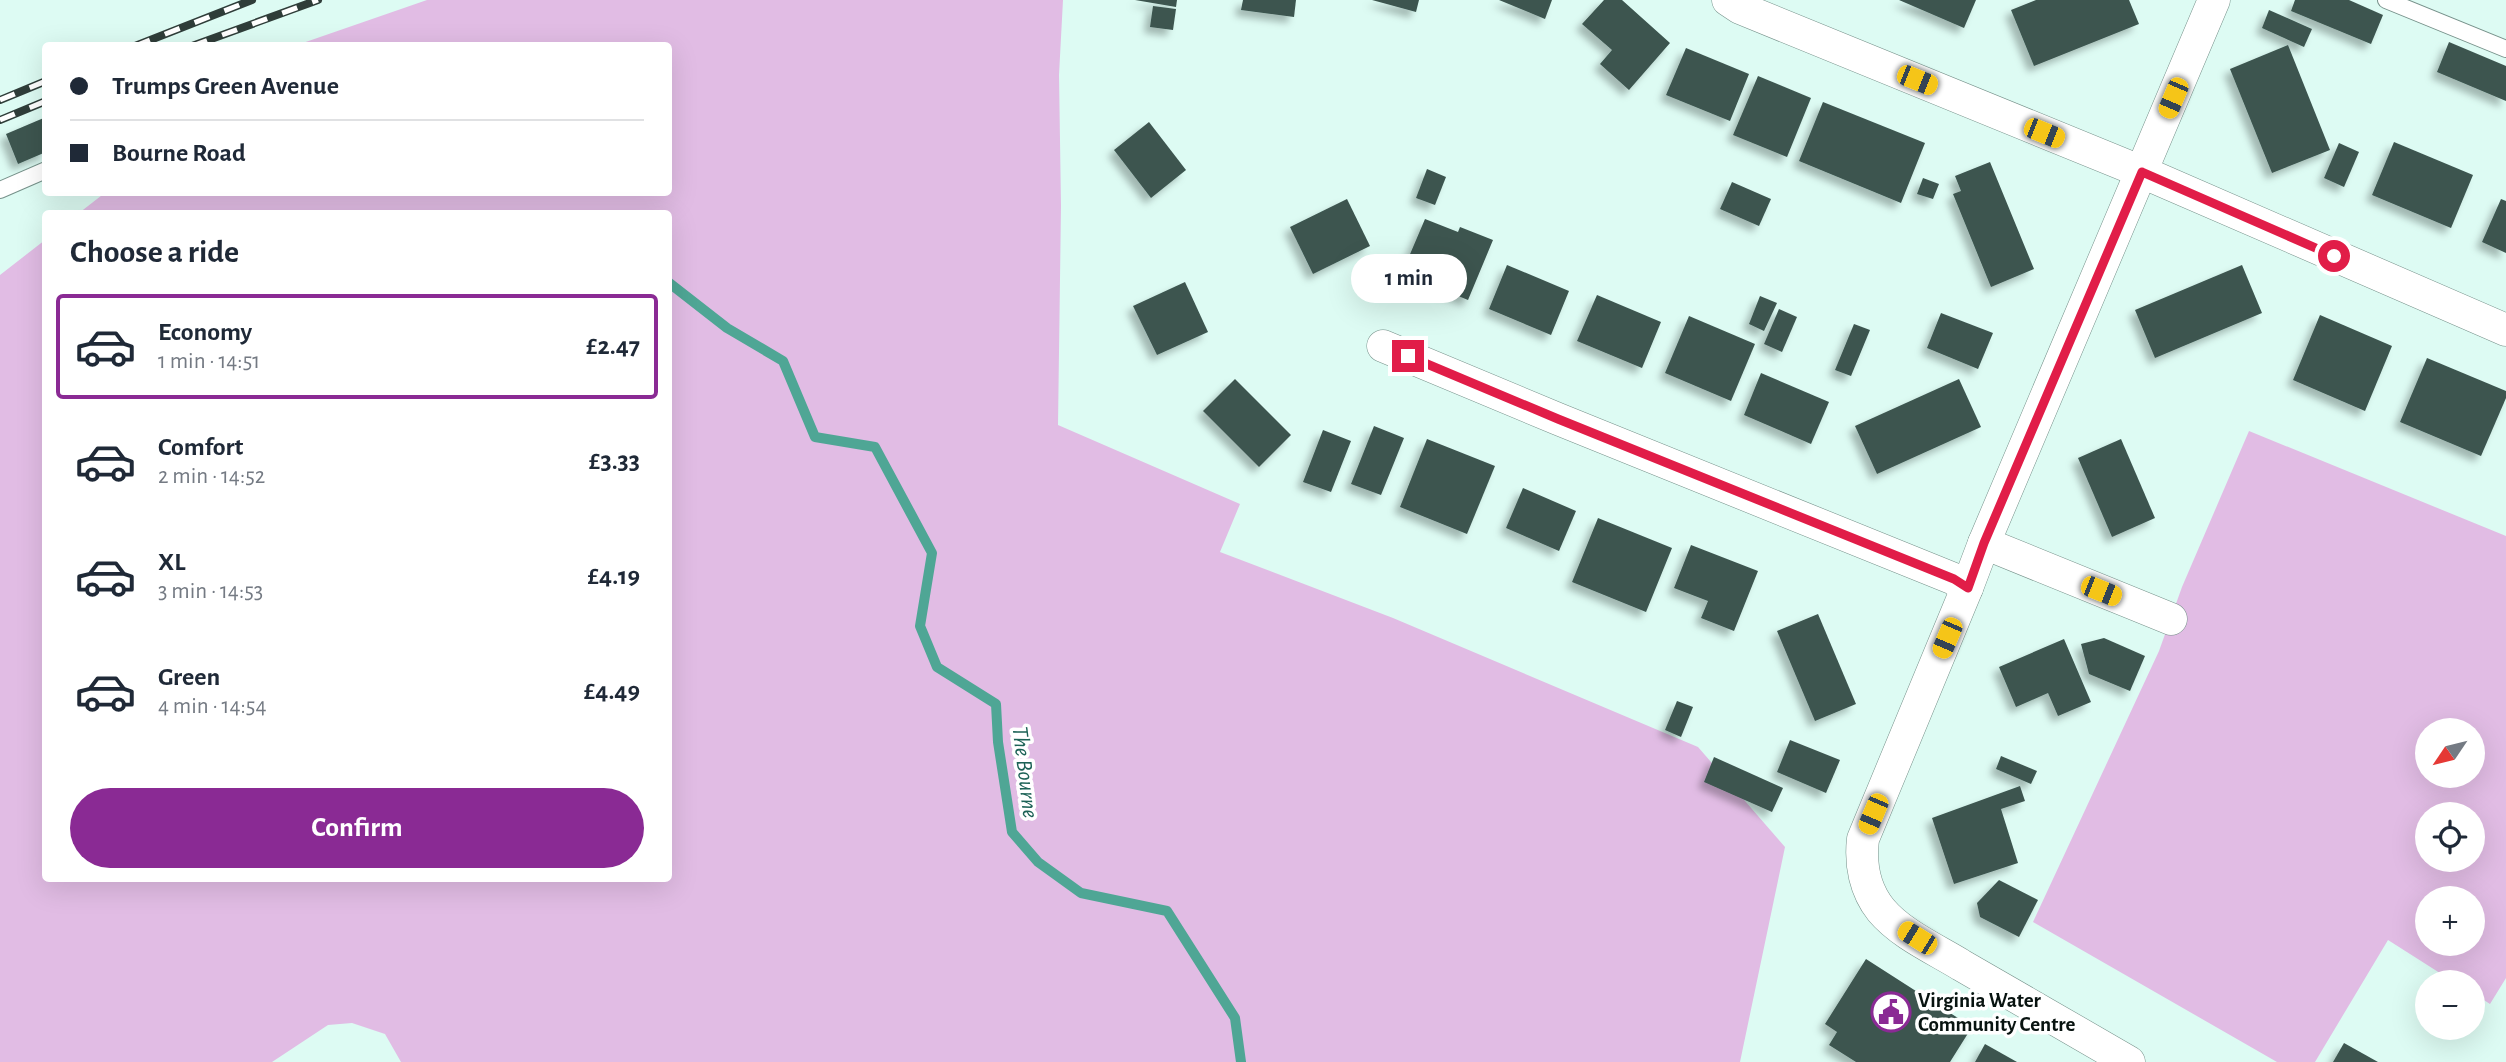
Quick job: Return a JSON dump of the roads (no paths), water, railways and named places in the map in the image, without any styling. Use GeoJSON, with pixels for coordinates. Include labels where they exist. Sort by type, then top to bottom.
{"type":"FeatureCollection","features":[{"type":"Feature","properties":{"kind":"street"},"geometry":{"type":"LineString","coordinates":[[1728,0],[1765,18],[2142,172],[2506,330]]}},
{"type":"Feature","properties":{"kind":"street"},"geometry":{"type":"LineString","coordinates":[[2129,1062],[1891,921],[1870,892],[1863,867],[1863,839],[1968,588],[1984,543],[2214,0]]}},
{"type":"Feature","properties":{"kind":"street"},"geometry":{"type":"LineString","coordinates":[[1383,346],[1571,425],[1954,579],[1968,588]]}},
{"type":"Feature","properties":{"kind":"street"},"geometry":{"type":"LineString","coordinates":[[1984,543],[2171,619]]}},
{"type":"Feature","properties":{"kind":"lane"},"geometry":{"type":"LineString","coordinates":[[2386,0],[2506,50]]}},
{"type":"Feature","properties":{"kind":"lane"},"geometry":{"type":"LineString","coordinates":[[0,190],[42,172]]}},
{"type":"Feature","properties":{"kind":"waterway","name":"The Bourne"},"geometry":{"type":"LineString","coordinates":[[672,285],[727,328],[783,361],[815,437],[875,447],[932,553],[920,626],[937,667],[996,704],[998,742],[1012,832],[1038,862],[1081,893],[1167,911],[1235,1018],[1241,1062]]}},
{"type":"Feature","properties":{"kind":"railway"},"geometry":{"type":"LineString","coordinates":[[145,42],[252,0]]}},
{"type":"Feature","properties":{"kind":"railway"},"geometry":{"type":"LineString","coordinates":[[203,42],[318,0]]}},
{"type":"Feature","properties":{"kind":"railway"},"geometry":{"type":"LineString","coordinates":[[0,100],[42,83]]}},
{"type":"Feature","properties":{"kind":"railway"},"geometry":{"type":"LineString","coordinates":[[0,120],[42,103]]}},
{"type":"Feature","properties":{"kind":"place","name":"Virginia Water Community Centre"},"geometry":{"type":"Point","coordinates":[1891,1012]}}]}
